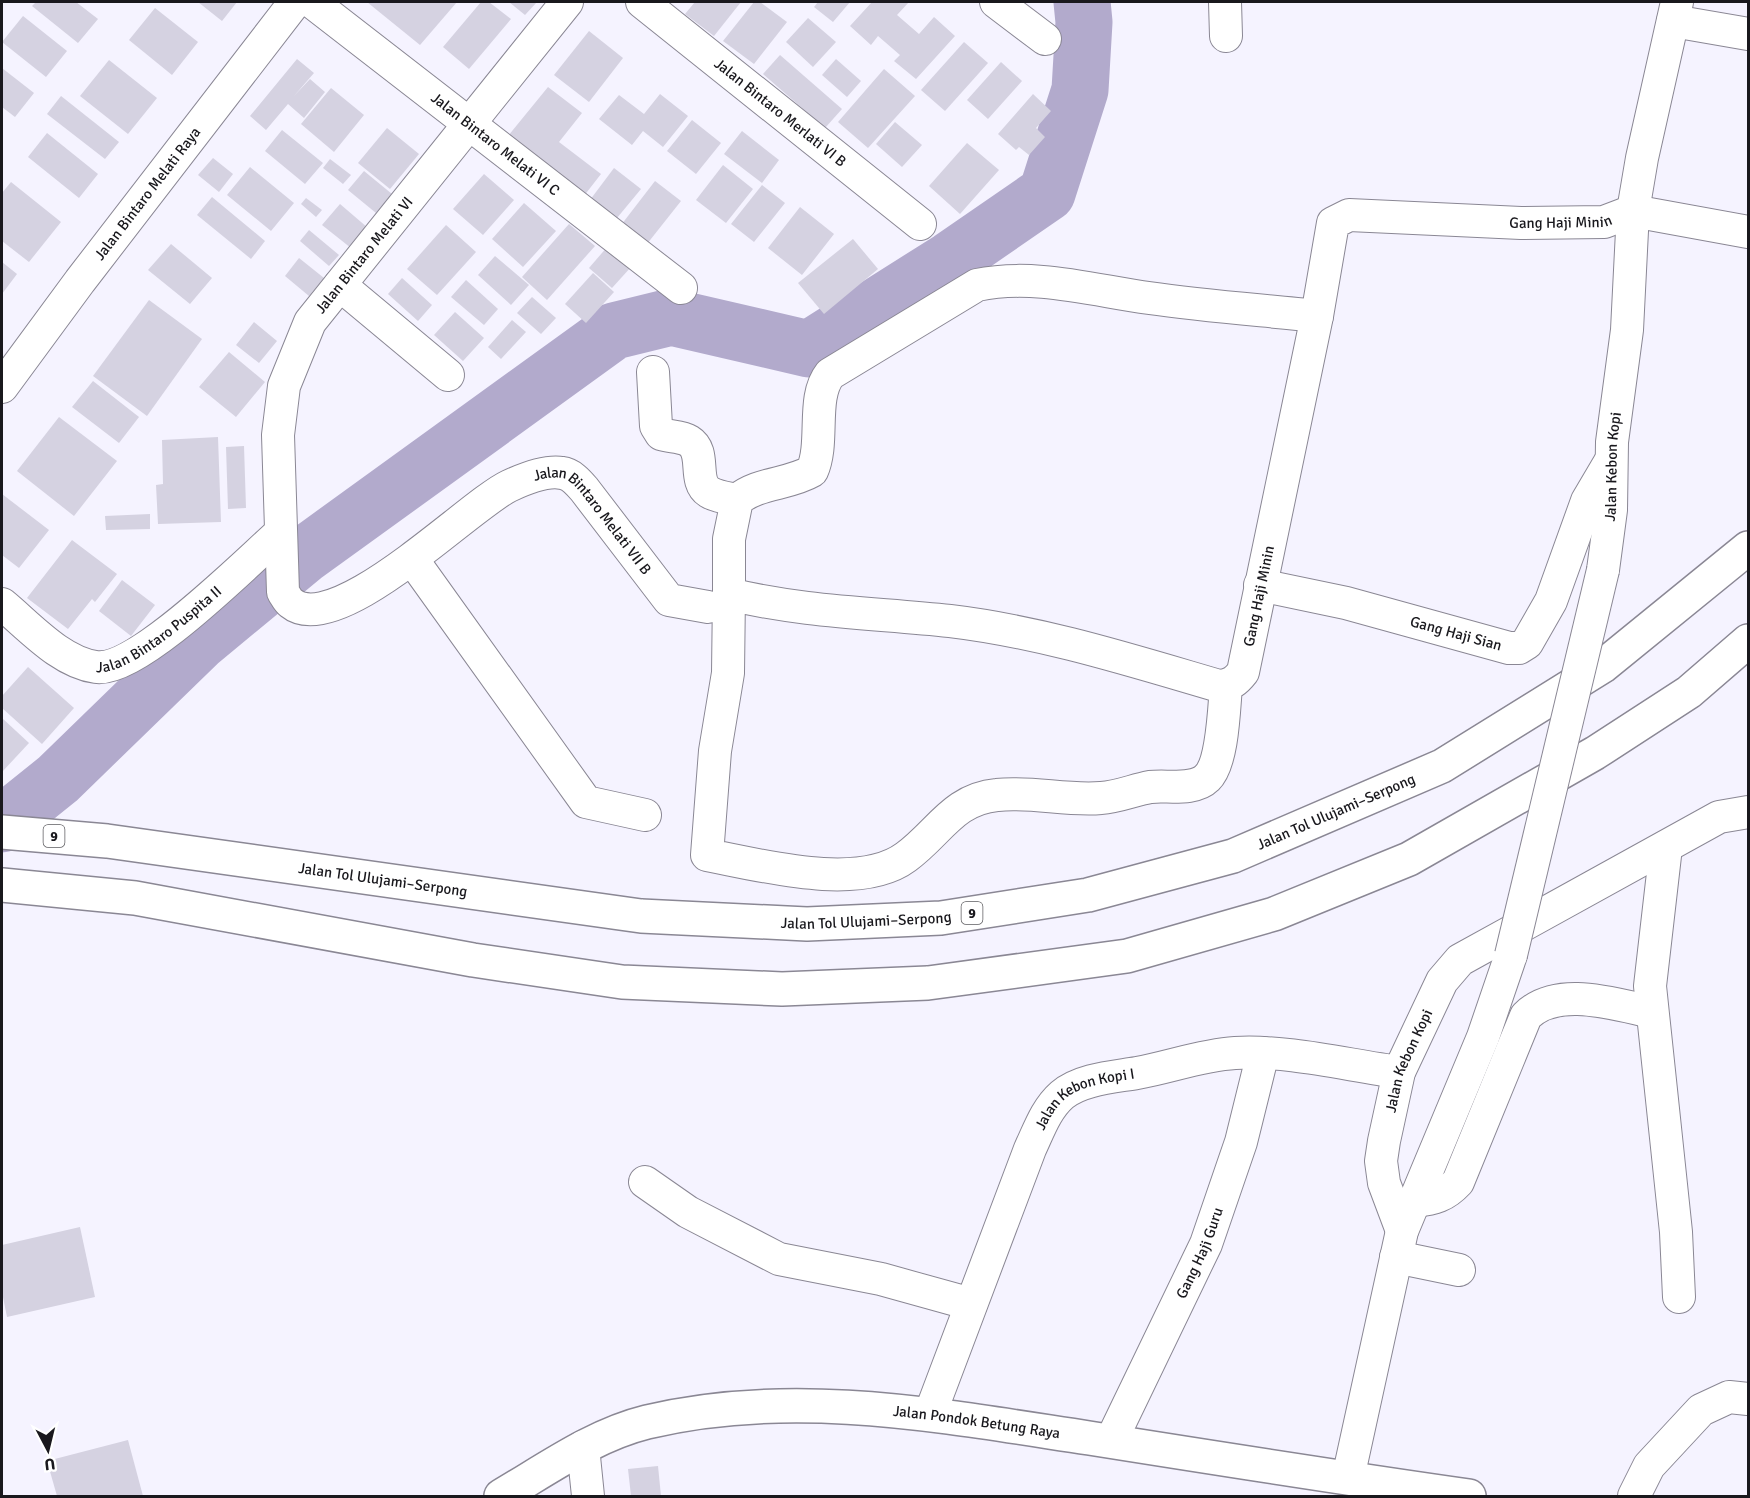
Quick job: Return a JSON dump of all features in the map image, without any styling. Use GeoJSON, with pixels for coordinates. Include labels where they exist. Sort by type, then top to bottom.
{"type":"FeatureCollection","features":[{"type":"Feature","properties":{"kind":"main road","name":"Jalan Tol Ulujami–Serpong"},"geometry":{"type":"LineString","coordinates":[[2,832],[107,841],[641,916],[807,924],[929,918],[1088,895],[1233,856],[1442,766],[1603,666],[1749,548]]}},
{"type":"Feature","properties":{"kind":"main road"},"geometry":{"type":"LineString","coordinates":[[2,885],[135,898],[473,960],[622,982],[782,988],[928,983],[1127,956],[1274,914],[1409,859],[1595,753],[1689,692],[1749,641]]}},
{"type":"Feature","properties":{"kind":"main road","name":"Jalan Pondok Betung Raya"},"geometry":{"type":"LineString","coordinates":[[501,1497],[583,1447],[646,1423],[737,1407],[834,1405],[930,1414],[1348,1478],[1411,1492],[1469,1497]]}},
{"type":"Feature","properties":{"kind":"street","name":"Jalan Bintaro Melati Raya"},"geometry":{"type":"LineString","coordinates":[[2,387],[80,280],[295,2]]}},
{"type":"Feature","properties":{"kind":"street","name":"Jalan Bintaro Melati VI C"},"geometry":{"type":"LineString","coordinates":[[312,2],[681,288]]}},
{"type":"Feature","properties":{"kind":"street","name":"Jalan Bintaro Melati VI"},"geometry":{"type":"LineString","coordinates":[[283,592],[278,435],[284,386],[310,322],[567,2]]}},
{"type":"Feature","properties":{"kind":"street","name":"Jalan Bintaro Merlati VI B"},"geometry":{"type":"LineString","coordinates":[[642,2],[920,224]]}},
{"type":"Feature","properties":{"kind":"street"},"geometry":{"type":"LineString","coordinates":[[996,2],[1045,39]]}},
{"type":"Feature","properties":{"kind":"street"},"geometry":{"type":"LineString","coordinates":[[1225,2],[1226,36]]}},
{"type":"Feature","properties":{"kind":"street"},"geometry":{"type":"LineString","coordinates":[[1675,11],[1749,34]]}},
{"type":"Feature","properties":{"kind":"street","name":"Jalan Kebon Kopi"},"geometry":{"type":"LineString","coordinates":[[1348,1478],[1399,1244],[1483,1037],[1511,955],[1603,570],[1611,510],[1611,461],[1627,330],[1633,211],[1641,158],[1675,11]]}},
{"type":"Feature","properties":{"kind":"street"},"geometry":{"type":"LineString","coordinates":[[1633,211],[1749,232]]}},
{"type":"Feature","properties":{"kind":"street","name":"Gang Haji Minin"},"geometry":{"type":"LineString","coordinates":[[1226,686],[1233,683],[1243,672],[1317,316],[1333,223],[1349,215],[1521,223],[1605,222],[1633,211]]}},
{"type":"Feature","properties":{"kind":"street"},"geometry":{"type":"LineString","coordinates":[[653,372],[657,426],[661,434],[690,441],[696,449],[701,481],[705,489],[711,493],[737,500],[774,482],[800,478],[812,471],[819,449],[822,390],[830,374],[977,285],[1004,279],[1037,281],[1150,298],[1317,316]]}},
{"type":"Feature","properties":{"kind":"street"},"geometry":{"type":"LineString","coordinates":[[340,285],[448,375]]}},
{"type":"Feature","properties":{"kind":"street","name":"Gang Haji Sian"},"geometry":{"type":"LineString","coordinates":[[1260,585],[1346,603],[1509,648],[1519,648],[1527,643],[1551,601],[1587,501],[1611,461]]}},
{"type":"Feature","properties":{"kind":"street","name":"Jalan Bintaro Melati VII B"},"geometry":{"type":"LineString","coordinates":[[283,592],[291,603],[307,609],[332,606],[412,559],[507,486],[549,473],[562,473],[569,475],[584,489],[669,600],[719,600]]}},
{"type":"Feature","properties":{"kind":"street"},"geometry":{"type":"LineString","coordinates":[[719,600],[952,621],[1082,645],[1219,686],[1226,686],[1221,738],[1213,770],[1207,779],[1193,785],[1150,787],[1102,798],[1024,794],[973,799],[954,810],[933,834],[904,859],[868,873],[832,875],[789,871],[707,855],[715,751],[728,673],[719,600],[737,500]]}},
{"type":"Feature","properties":{"kind":"street","name":"Jalan Bintaro Puspita II"},"geometry":{"type":"LineString","coordinates":[[2,604],[70,660],[98,668],[121,663],[150,646],[280,542]]}},
{"type":"Feature","properties":{"kind":"street"},"geometry":{"type":"LineString","coordinates":[[412,559],[586,802],[645,815]]}},
{"type":"Feature","properties":{"kind":"street","name":"Jalan Kebon Kopi"},"geometry":{"type":"LineString","coordinates":[[1399,1244],[1381,1161],[1399,1072],[1442,981],[1460,960],[1719,817],[1749,812]]}},
{"type":"Feature","properties":{"kind":"street"},"geometry":{"type":"LineString","coordinates":[[1666,847],[1650,986],[1676,1232],[1678,1297]]}},
{"type":"Feature","properties":{"kind":"street"},"geometry":{"type":"LineString","coordinates":[[1415,1201],[1433,1199],[1448,1192],[1458,1182],[1526,1016],[1534,1008],[1545,1002],[1577,1000],[1652,1012]]}},
{"type":"Feature","properties":{"kind":"street","name":"Jalan Kebon Kopi I"},"geometry":{"type":"LineString","coordinates":[[930,1414],[1030,1149],[1047,1113],[1063,1094],[1092,1082],[1170,1067],[1210,1056],[1263,1053],[1399,1072]]}},
{"type":"Feature","properties":{"kind":"street","name":"Gang Haji Guru"},"geometry":{"type":"LineString","coordinates":[[1111,1442],[1206,1244],[1241,1142],[1263,1053]]}},
{"type":"Feature","properties":{"kind":"street"},"geometry":{"type":"LineString","coordinates":[[645,1182],[688,1212],[779,1259],[880,1280],[970,1304]]}},
{"type":"Feature","properties":{"kind":"street"},"geometry":{"type":"LineString","coordinates":[[1399,1244],[1459,1270]]}},
{"type":"Feature","properties":{"kind":"street"},"geometry":{"type":"LineString","coordinates":[[1634,1497],[1648,1466],[1701,1410],[1729,1397],[1749,1400]]}},
{"type":"Feature","properties":{"kind":"street"},"geometry":{"type":"LineString","coordinates":[[583,1447],[588,1497]]}},
{"type":"Feature","properties":{"kind":"building"},"geometry":{"type":"Polygon","coordinates":[[[36,2],[76,2],[98,19],[78,43],[32,6],[36,2]]]}},
{"type":"Feature","properties":{"kind":"building"},"geometry":{"type":"Polygon","coordinates":[[[198,2],[237,2],[222,21],[198,2]]]}},
{"type":"Feature","properties":{"kind":"building"},"geometry":{"type":"Polygon","coordinates":[[[367,2],[457,2],[420,45],[367,2]]]}},
{"type":"Feature","properties":{"kind":"building"},"geometry":{"type":"Polygon","coordinates":[[[481,2],[489,2],[511,19],[469,69],[443,47],[481,2]]]}},
{"type":"Feature","properties":{"kind":"building"},"geometry":{"type":"Polygon","coordinates":[[[509,2],[537,2],[525,15],[509,2]]]}},
{"type":"Feature","properties":{"kind":"building"},"geometry":{"type":"Polygon","coordinates":[[[695,2],[741,2],[714,36],[685,14],[695,2]]]}},
{"type":"Feature","properties":{"kind":"building"},"geometry":{"type":"Polygon","coordinates":[[[754,2],[760,2],[787,22],[754,64],[723,41],[754,2]]]}},
{"type":"Feature","properties":{"kind":"building"},"geometry":{"type":"Polygon","coordinates":[[[818,2],[850,2],[833,22],[814,7],[818,2]]]}},
{"type":"Feature","properties":{"kind":"building"},"geometry":{"type":"Polygon","coordinates":[[[872,2],[909,2],[897,15],[919,34],[934,17],[955,36],[916,79],[894,61],[900,55],[878,36],[871,45],[850,26],[872,2]]]}},
{"type":"Feature","properties":{"kind":"building"},"geometry":{"type":"Polygon","coordinates":[[[155,8],[198,42],[172,75],[129,40],[155,8]]]}},
{"type":"Feature","properties":{"kind":"building"},"geometry":{"type":"Polygon","coordinates":[[[23,16],[67,51],[46,77],[2,42],[23,16]]]}},
{"type":"Feature","properties":{"kind":"building"},"geometry":{"type":"Polygon","coordinates":[[[808,18],[836,42],[813,67],[786,42],[808,18]]]}},
{"type":"Feature","properties":{"kind":"building"},"geometry":{"type":"Polygon","coordinates":[[[589,31],[623,58],[589,102],[554,75],[589,31]]]}},
{"type":"Feature","properties":{"kind":"building"},"geometry":{"type":"Polygon","coordinates":[[[964,42],[988,63],[945,111],[921,90],[964,42]]]}},
{"type":"Feature","properties":{"kind":"building"},"geometry":{"type":"Polygon","coordinates":[[[780,55],[842,109],[825,128],[763,74],[780,55]]]}},
{"type":"Feature","properties":{"kind":"building"},"geometry":{"type":"Polygon","coordinates":[[[297,59],[314,73],[294,96],[310,79],[325,92],[304,118],[288,104],[266,130],[250,116],[297,59]]]}},
{"type":"Feature","properties":{"kind":"building"},"geometry":{"type":"Polygon","coordinates":[[[836,59],[861,81],[847,97],[822,75],[836,59]]]}},
{"type":"Feature","properties":{"kind":"building"},"geometry":{"type":"Polygon","coordinates":[[[109,60],[157,98],[128,134],[80,96],[109,60]]]}},
{"type":"Feature","properties":{"kind":"building"},"geometry":{"type":"Polygon","coordinates":[[[1001,62],[1022,81],[988,119],[967,100],[1001,62]]]}},
{"type":"Feature","properties":{"kind":"building"},"geometry":{"type":"Polygon","coordinates":[[[2,68],[34,93],[15,117],[2,107],[2,68]]]}},
{"type":"Feature","properties":{"kind":"building"},"geometry":{"type":"Polygon","coordinates":[[[884,69],[915,96],[868,148],[838,122],[884,69]]]}},
{"type":"Feature","properties":{"kind":"building"},"geometry":{"type":"Polygon","coordinates":[[[548,87],[582,113],[559,142],[601,174],[580,201],[503,142],[548,87]]]}},
{"type":"Feature","properties":{"kind":"building"},"geometry":{"type":"Polygon","coordinates":[[[331,88],[364,115],[334,152],[301,124],[331,88]]]}},
{"type":"Feature","properties":{"kind":"building"},"geometry":{"type":"Polygon","coordinates":[[[660,94],[688,116],[663,147],[643,131],[632,145],[599,119],[619,95],[644,114],[660,94]]]}},
{"type":"Feature","properties":{"kind":"building"},"geometry":{"type":"Polygon","coordinates":[[[1033,94],[1051,111],[1036,128],[1045,137],[1029,155],[1019,147],[1016,150],[998,134],[1033,94]]]}},
{"type":"Feature","properties":{"kind":"building"},"geometry":{"type":"Polygon","coordinates":[[[61,96],[119,142],[105,159],[47,114],[61,96]]]}},
{"type":"Feature","properties":{"kind":"building"},"geometry":{"type":"Polygon","coordinates":[[[692,120],[721,143],[696,174],[667,151],[692,120]]]}},
{"type":"Feature","properties":{"kind":"building"},"geometry":{"type":"Polygon","coordinates":[[[895,122],[922,145],[902,167],[876,144],[895,122]]]}},
{"type":"Feature","properties":{"kind":"building"},"geometry":{"type":"Polygon","coordinates":[[[387,128],[419,154],[390,189],[358,163],[387,128]]]}},
{"type":"Feature","properties":{"kind":"building"},"geometry":{"type":"Polygon","coordinates":[[[282,130],[323,163],[305,184],[265,151],[282,130]]]}},
{"type":"Feature","properties":{"kind":"building"},"geometry":{"type":"Polygon","coordinates":[[[742,131],[779,160],[762,183],[724,154],[742,131]]]}},
{"type":"Feature","properties":{"kind":"building"},"geometry":{"type":"Polygon","coordinates":[[[47,133],[98,174],[79,198],[28,157],[47,133]]]}},
{"type":"Feature","properties":{"kind":"building"},"geometry":{"type":"Polygon","coordinates":[[[967,143],[999,170],[960,214],[929,186],[967,143]]]}},
{"type":"Feature","properties":{"kind":"building"},"geometry":{"type":"Polygon","coordinates":[[[213,158],[233,174],[219,192],[198,175],[213,158]]]}},
{"type":"Feature","properties":{"kind":"building"},"geometry":{"type":"Polygon","coordinates":[[[330,159],[351,175],[343,184],[323,168],[330,159]]]}},
{"type":"Feature","properties":{"kind":"building"},"geometry":{"type":"Polygon","coordinates":[[[723,165],[753,189],[726,223],[696,200],[723,165]]]}},
{"type":"Feature","properties":{"kind":"building"},"geometry":{"type":"Polygon","coordinates":[[[250,167],[294,203],[271,231],[227,195],[250,167]]]}},
{"type":"Feature","properties":{"kind":"building"},"geometry":{"type":"Polygon","coordinates":[[[614,168],[641,189],[612,224],[587,204],[614,168]]]}},
{"type":"Feature","properties":{"kind":"building"},"geometry":{"type":"Polygon","coordinates":[[[364,171],[392,194],[376,213],[348,190],[364,171]]]}},
{"type":"Feature","properties":{"kind":"building"},"geometry":{"type":"Polygon","coordinates":[[[484,174],[514,200],[483,235],[453,209],[484,174]]]}},
{"type":"Feature","properties":{"kind":"building"},"geometry":{"type":"Polygon","coordinates":[[[655,181],[681,201],[643,249],[618,229],[655,181]]]}},
{"type":"Feature","properties":{"kind":"building"},"geometry":{"type":"Polygon","coordinates":[[[11,182],[61,222],[29,262],[2,241],[2,193],[11,182]]]}},
{"type":"Feature","properties":{"kind":"building"},"geometry":{"type":"Polygon","coordinates":[[[762,185],[785,203],[754,242],[731,224],[762,185]]]}},
{"type":"Feature","properties":{"kind":"building"},"geometry":{"type":"Polygon","coordinates":[[[212,197],[265,241],[251,259],[197,215],[212,197]]]}},
{"type":"Feature","properties":{"kind":"building"},"geometry":{"type":"Polygon","coordinates":[[[306,198],[322,210],[316,217],[301,204],[306,198]]]}},
{"type":"Feature","properties":{"kind":"building"},"geometry":{"type":"Polygon","coordinates":[[[524,203],[556,231],[523,267],[492,239],[524,203]]]}},
{"type":"Feature","properties":{"kind":"building"},"geometry":{"type":"Polygon","coordinates":[[[340,204],[368,228],[351,248],[322,225],[340,204]]]}},
{"type":"Feature","properties":{"kind":"building"},"geometry":{"type":"Polygon","coordinates":[[[800,207],[834,234],[802,275],[768,248],[800,207]]]}},
{"type":"Feature","properties":{"kind":"building"},"geometry":{"type":"Polygon","coordinates":[[[569,224],[595,246],[547,300],[522,277],[569,224]]]}},
{"type":"Feature","properties":{"kind":"building"},"geometry":{"type":"Polygon","coordinates":[[[446,225],[476,252],[437,295],[407,269],[446,225]]]}},
{"type":"Feature","properties":{"kind":"building"},"geometry":{"type":"Polygon","coordinates":[[[309,230],[339,255],[329,266],[300,241],[309,230]]]}},
{"type":"Feature","properties":{"kind":"building"},"geometry":{"type":"Polygon","coordinates":[[[853,239],[878,269],[824,314],[798,283],[853,239]]]}},
{"type":"Feature","properties":{"kind":"building"},"geometry":{"type":"Polygon","coordinates":[[[171,244],[212,278],[190,304],[148,270],[171,244]]]}},
{"type":"Feature","properties":{"kind":"building"},"geometry":{"type":"Polygon","coordinates":[[[608,246],[631,267],[612,288],[589,268],[608,246]]]}},
{"type":"Feature","properties":{"kind":"building"},"geometry":{"type":"Polygon","coordinates":[[[495,256],[529,285],[511,305],[478,275],[495,256]]]}},
{"type":"Feature","properties":{"kind":"building"},"geometry":{"type":"Polygon","coordinates":[[[299,258],[324,278],[309,296],[285,276],[299,258]]]}},
{"type":"Feature","properties":{"kind":"building"},"geometry":{"type":"Polygon","coordinates":[[[2,262],[17,274],[2,294],[2,262]]]}},
{"type":"Feature","properties":{"kind":"building"},"geometry":{"type":"Polygon","coordinates":[[[593,273],[614,292],[586,323],[565,304],[593,273]]]}},
{"type":"Feature","properties":{"kind":"building"},"geometry":{"type":"Polygon","coordinates":[[[402,278],[432,305],[418,321],[388,294],[402,278]]]}},
{"type":"Feature","properties":{"kind":"building"},"geometry":{"type":"Polygon","coordinates":[[[466,280],[498,309],[484,325],[451,297],[466,280]]]}},
{"type":"Feature","properties":{"kind":"building"},"geometry":{"type":"Polygon","coordinates":[[[532,297],[556,318],[541,334],[517,313],[532,297]]]}},
{"type":"Feature","properties":{"kind":"building"},"geometry":{"type":"Polygon","coordinates":[[[149,300],[202,339],[147,416],[93,376],[149,300]]]}},
{"type":"Feature","properties":{"kind":"building"},"geometry":{"type":"Polygon","coordinates":[[[455,312],[484,338],[463,361],[434,335],[455,312]]]}},
{"type":"Feature","properties":{"kind":"building"},"geometry":{"type":"Polygon","coordinates":[[[512,320],[526,332],[501,359],[488,347],[512,320]]]}},
{"type":"Feature","properties":{"kind":"building"},"geometry":{"type":"Polygon","coordinates":[[[254,322],[277,341],[259,363],[236,345],[254,322]]]}},
{"type":"Feature","properties":{"kind":"building"},"geometry":{"type":"Polygon","coordinates":[[[229,352],[265,382],[236,417],[199,387],[229,352]]]}},
{"type":"Feature","properties":{"kind":"building"},"geometry":{"type":"Polygon","coordinates":[[[93,381],[139,417],[119,443],[72,407],[93,381]]]}},
{"type":"Feature","properties":{"kind":"building"},"geometry":{"type":"Polygon","coordinates":[[[59,417],[117,461],[74,516],[17,471],[59,417]]]}},
{"type":"Feature","properties":{"kind":"building"},"geometry":{"type":"Polygon","coordinates":[[[218,437],[221,522],[158,524],[156,485],[163,484],[162,440],[218,437]]]}},
{"type":"Feature","properties":{"kind":"building"},"geometry":{"type":"Polygon","coordinates":[[[244,446],[246,508],[228,509],[226,447],[244,446]]]}},
{"type":"Feature","properties":{"kind":"building"},"geometry":{"type":"Polygon","coordinates":[[[2,494],[49,530],[19,568],[2,555],[2,494]]]}},
{"type":"Feature","properties":{"kind":"building"},"geometry":{"type":"Polygon","coordinates":[[[150,514],[150,529],[106,530],[105,516],[150,514]]]}},
{"type":"Feature","properties":{"kind":"building"},"geometry":{"type":"Polygon","coordinates":[[[72,540],[117,574],[95,602],[92,599],[68,629],[27,598],[72,540]]]}},
{"type":"Feature","properties":{"kind":"building"},"geometry":{"type":"Polygon","coordinates":[[[122,580],[155,605],[131,636],[99,611],[122,580]]]}},
{"type":"Feature","properties":{"kind":"building"},"geometry":{"type":"Polygon","coordinates":[[[28,667],[74,708],[42,744],[2,708],[2,696],[28,667]]]}},
{"type":"Feature","properties":{"kind":"building"},"geometry":{"type":"Polygon","coordinates":[[[2,718],[29,743],[2,772],[2,718]]]}},
{"type":"Feature","properties":{"kind":"building"},"geometry":{"type":"Polygon","coordinates":[[[80,1227],[95,1297],[7,1317],[2,1292],[2,1245],[80,1227]]]}},
{"type":"Feature","properties":{"kind":"building"},"geometry":{"type":"Polygon","coordinates":[[[128,1440],[143,1496],[57,1496],[47,1461],[128,1440]]]}},
{"type":"Feature","properties":{"kind":"building"},"geometry":{"type":"Polygon","coordinates":[[[658,1466],[661,1496],[631,1496],[628,1469],[658,1466]]]}},
{"type":"Feature","properties":{"kind":"waterway"},"geometry":{"type":"LineString","coordinates":[[2,824],[58,779],[199,642],[303,556],[614,331],[671,317],[809,349],[950,260],[1047,193],[1080,90],[1084,22],[1082,2]]}}]}
